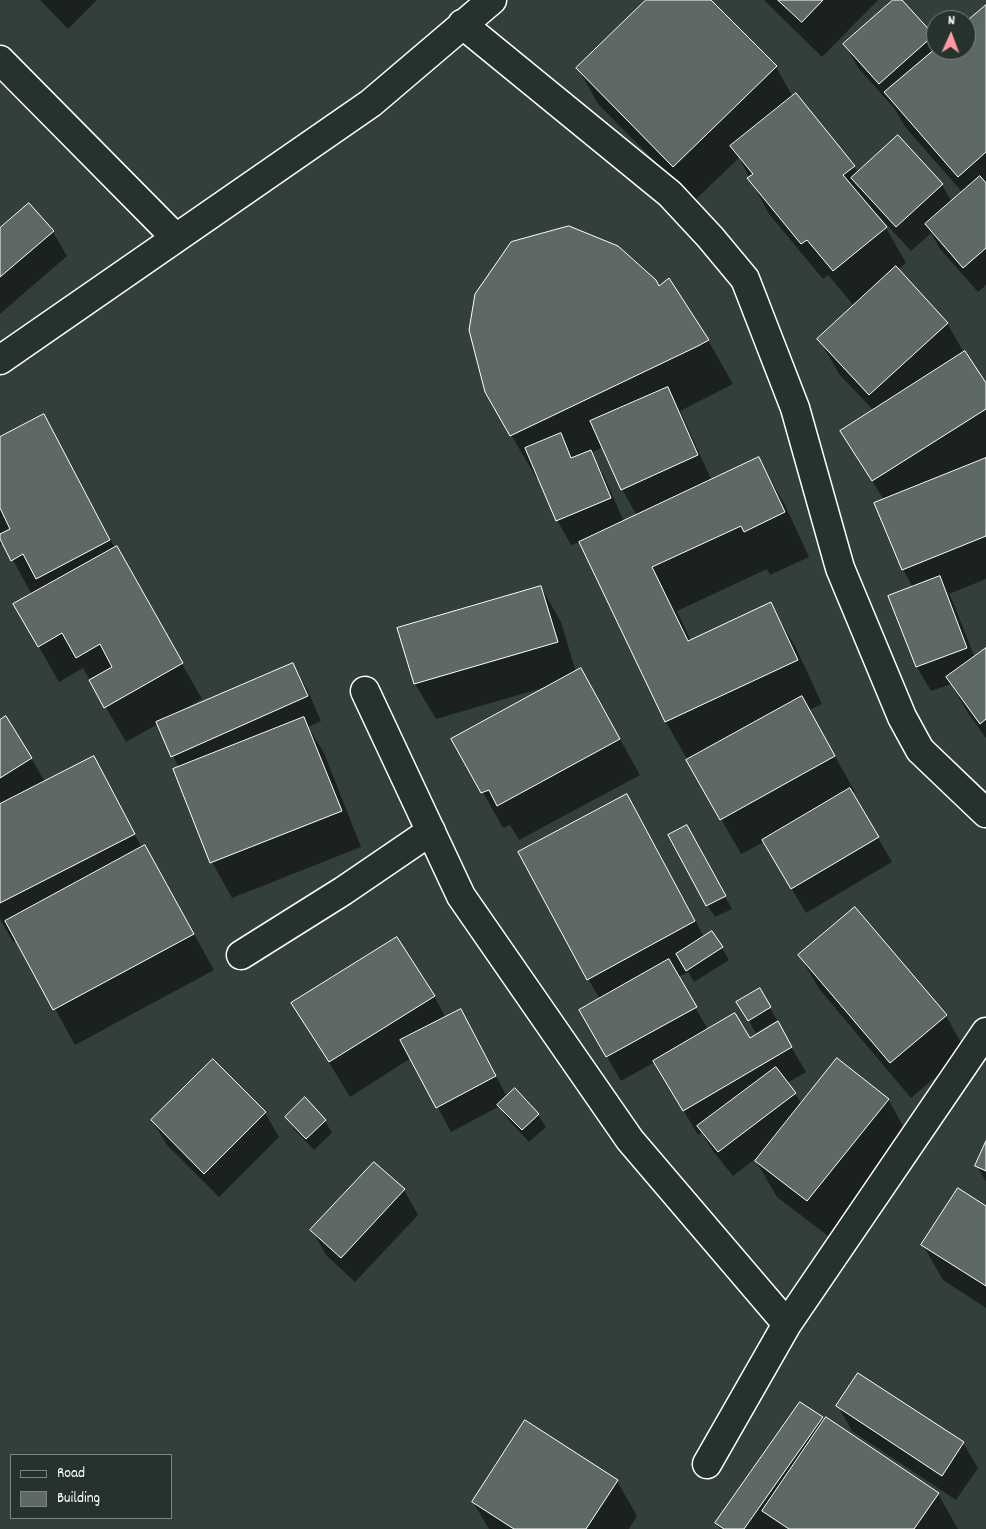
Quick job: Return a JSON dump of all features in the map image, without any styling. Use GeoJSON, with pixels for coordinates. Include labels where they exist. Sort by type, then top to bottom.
{"type":"FeatureCollection","features":[{"type":"Feature","properties":{"kind":"street"},"geometry":{"type":"LineString","coordinates":[[0,360],[176,236],[371,103],[492,0]]}},
{"type":"Feature","properties":{"kind":"street"},"geometry":{"type":"LineString","coordinates":[[462,24],[670,194],[710,237],[745,279],[795,408],[840,568],[902,717],[920,750],[986,813]]}},
{"type":"Feature","properties":{"kind":"street"},"geometry":{"type":"LineString","coordinates":[[0,60],[176,236]]}},
{"type":"Feature","properties":{"kind":"street"},"geometry":{"type":"LineString","coordinates":[[365,691],[461,896],[630,1140],[787,1324]]}},
{"type":"Feature","properties":{"kind":"street"},"geometry":{"type":"LineString","coordinates":[[241,955],[343,891],[431,831]]}},
{"type":"Feature","properties":{"kind":"street"},"geometry":{"type":"LineString","coordinates":[[707,1464],[787,1324],[986,1032]]}},
{"type":"Feature","properties":{"kind":"building"},"geometry":{"type":"Polygon","coordinates":[[[646,0],[711,0],[777,66],[673,167],[576,68],[646,0]]]}},
{"type":"Feature","properties":{"kind":"building"},"geometry":{"type":"Polygon","coordinates":[[[778,0],[823,0],[802,22],[778,0]]]}},
{"type":"Feature","properties":{"kind":"building"},"geometry":{"type":"Polygon","coordinates":[[[893,0],[902,0],[926,26],[926,42],[879,84],[843,44],[893,0]]]}},
{"type":"Feature","properties":{"kind":"building"},"geometry":{"type":"Polygon","coordinates":[[[986,5],[986,152],[958,177],[884,92],[926,56],[926,60],[976,60],[976,14],[986,5]]]}},
{"type":"Feature","properties":{"kind":"building"},"geometry":{"type":"Polygon","coordinates":[[[796,93],[855,166],[843,175],[887,227],[833,271],[807,240],[801,244],[747,178],[753,174],[730,146],[796,93]]]}},
{"type":"Feature","properties":{"kind":"building"},"geometry":{"type":"Polygon","coordinates":[[[898,135],[943,184],[896,227],[851,178],[898,135]]]}},
{"type":"Feature","properties":{"kind":"building"},"geometry":{"type":"Polygon","coordinates":[[[980,176],[986,183],[986,248],[963,268],[925,224],[980,176]]]}},
{"type":"Feature","properties":{"kind":"building"},"geometry":{"type":"Polygon","coordinates":[[[29,203],[54,231],[0,277],[0,228],[29,203]]]}},
{"type":"Feature","properties":{"kind":"building"},"geometry":{"type":"Polygon","coordinates":[[[569,226],[618,246],[656,280],[659,286],[669,278],[709,340],[510,436],[485,392],[469,330],[475,294],[511,242],[569,226]]]}},
{"type":"Feature","properties":{"kind":"building"},"geometry":{"type":"Polygon","coordinates":[[[896,266],[948,323],[869,395],[817,339],[896,266]]]}},
{"type":"Feature","properties":{"kind":"building"},"geometry":{"type":"Polygon","coordinates":[[[965,351],[986,383],[986,409],[872,481],[840,431],[965,351]]]}},
{"type":"Feature","properties":{"kind":"building"},"geometry":{"type":"Polygon","coordinates":[[[668,387],[698,455],[621,490],[590,421],[668,387]]]}},
{"type":"Feature","properties":{"kind":"building"},"geometry":{"type":"Polygon","coordinates":[[[44,414],[110,540],[36,579],[23,554],[11,561],[0,539],[0,534],[10,529],[0,508],[0,437],[44,414]]]}},
{"type":"Feature","properties":{"kind":"building"},"geometry":{"type":"Polygon","coordinates":[[[561,433],[571,458],[591,450],[611,498],[556,521],[525,448],[561,433]]]}},
{"type":"Feature","properties":{"kind":"building"},"geometry":{"type":"Polygon","coordinates":[[[759,457],[785,512],[744,532],[741,526],[652,567],[688,641],[771,602],[798,660],[665,722],[579,542],[759,457]]]}},
{"type":"Feature","properties":{"kind":"building"},"geometry":{"type":"Polygon","coordinates":[[[986,458],[986,536],[902,570],[874,503],[986,458]]]}},
{"type":"Feature","properties":{"kind":"building"},"geometry":{"type":"Polygon","coordinates":[[[117,546],[183,663],[104,708],[89,680],[112,667],[100,644],[76,658],[62,633],[38,647],[13,604],[117,546]]]}},
{"type":"Feature","properties":{"kind":"building"},"geometry":{"type":"Polygon","coordinates":[[[940,576],[967,648],[916,667],[888,596],[940,576]]]}},
{"type":"Feature","properties":{"kind":"building"},"geometry":{"type":"Polygon","coordinates":[[[541,586],[558,642],[414,684],[397,628],[541,586]]]}},
{"type":"Feature","properties":{"kind":"building"},"geometry":{"type":"Polygon","coordinates":[[[986,648],[986,719],[980,724],[946,677],[986,648]]]}},
{"type":"Feature","properties":{"kind":"building"},"geometry":{"type":"Polygon","coordinates":[[[293,663],[308,696],[171,757],[156,722],[293,663]]]}},
{"type":"Feature","properties":{"kind":"building"},"geometry":{"type":"Polygon","coordinates":[[[581,668],[620,739],[497,806],[489,790],[481,793],[451,739],[581,668]]]}},
{"type":"Feature","properties":{"kind":"building"},"geometry":{"type":"Polygon","coordinates":[[[802,696],[835,756],[720,820],[686,760],[802,696]]]}},
{"type":"Feature","properties":{"kind":"building"},"geometry":{"type":"Polygon","coordinates":[[[6,716],[32,758],[0,778],[0,720],[6,716]]]}},
{"type":"Feature","properties":{"kind":"building"},"geometry":{"type":"Polygon","coordinates":[[[304,717],[342,811],[210,863],[173,769],[304,717]]]}},
{"type":"Feature","properties":{"kind":"building"},"geometry":{"type":"Polygon","coordinates":[[[94,756],[135,834],[0,903],[0,804],[94,756]]]}},
{"type":"Feature","properties":{"kind":"building"},"geometry":{"type":"Polygon","coordinates":[[[850,788],[879,837],[791,889],[762,840],[850,788]]]}},
{"type":"Feature","properties":{"kind":"building"},"geometry":{"type":"Polygon","coordinates":[[[627,794],[695,921],[587,980],[518,852],[627,794]]]}},
{"type":"Feature","properties":{"kind":"building"},"geometry":{"type":"Polygon","coordinates":[[[687,825],[726,896],[706,906],[668,835],[687,825]]]}},
{"type":"Feature","properties":{"kind":"building"},"geometry":{"type":"Polygon","coordinates":[[[145,845],[194,934],[53,1010],[5,921],[145,845]]]}},
{"type":"Feature","properties":{"kind":"building"},"geometry":{"type":"Polygon","coordinates":[[[855,907],[947,1015],[890,1063],[798,955],[855,907]]]}},
{"type":"Feature","properties":{"kind":"building"},"geometry":{"type":"Polygon","coordinates":[[[712,931],[723,947],[686,971],[676,954],[712,931]]]}},
{"type":"Feature","properties":{"kind":"building"},"geometry":{"type":"Polygon","coordinates":[[[397,937],[435,996],[329,1062],[291,1003],[397,937]]]}},
{"type":"Feature","properties":{"kind":"building"},"geometry":{"type":"Polygon","coordinates":[[[669,959],[697,1007],[606,1057],[579,1010],[669,959]]]}},
{"type":"Feature","properties":{"kind":"building"},"geometry":{"type":"Polygon","coordinates":[[[760,988],[771,1007],[748,1021],[736,1002],[760,988]]]}},
{"type":"Feature","properties":{"kind":"building"},"geometry":{"type":"Polygon","coordinates":[[[461,1009],[496,1076],[436,1108],[400,1040],[461,1009]]]}},
{"type":"Feature","properties":{"kind":"building"},"geometry":{"type":"Polygon","coordinates":[[[735,1013],[750,1038],[778,1021],[792,1047],[683,1111],[653,1061],[735,1013]]]}},
{"type":"Feature","properties":{"kind":"building"},"geometry":{"type":"Polygon","coordinates":[[[837,1058],[889,1099],[807,1201],[755,1161],[837,1058]]]}},
{"type":"Feature","properties":{"kind":"building"},"geometry":{"type":"Polygon","coordinates":[[[213,1059],[266,1112],[204,1174],[151,1120],[213,1059]]]}},
{"type":"Feature","properties":{"kind":"building"},"geometry":{"type":"Polygon","coordinates":[[[776,1067],[796,1093],[718,1152],[697,1126],[776,1067]]]}},
{"type":"Feature","properties":{"kind":"building"},"geometry":{"type":"Polygon","coordinates":[[[515,1088],[539,1114],[522,1130],[497,1105],[515,1088]]]}},
{"type":"Feature","properties":{"kind":"building"},"geometry":{"type":"Polygon","coordinates":[[[305,1097],[326,1120],[306,1139],[285,1117],[305,1097]]]}},
{"type":"Feature","properties":{"kind":"building"},"geometry":{"type":"Polygon","coordinates":[[[986,1141],[986,1171],[975,1166],[986,1141]]]}},
{"type":"Feature","properties":{"kind":"building"},"geometry":{"type":"Polygon","coordinates":[[[374,1162],[405,1189],[341,1258],[310,1230],[374,1162]]]}},
{"type":"Feature","properties":{"kind":"building"},"geometry":{"type":"Polygon","coordinates":[[[958,1188],[986,1206],[986,1286],[921,1245],[958,1188]]]}},
{"type":"Feature","properties":{"kind":"building"},"geometry":{"type":"Polygon","coordinates":[[[858,1373],[964,1442],[942,1476],[836,1406],[858,1373]]]}},
{"type":"Feature","properties":{"kind":"building"},"geometry":{"type":"Polygon","coordinates":[[[800,1402],[823,1417],[744,1529],[724,1529],[715,1523],[800,1402]]]}},
{"type":"Feature","properties":{"kind":"building"},"geometry":{"type":"Polygon","coordinates":[[[826,1417],[939,1493],[914,1529],[789,1529],[762,1511],[826,1417]]]}},
{"type":"Feature","properties":{"kind":"building"},"geometry":{"type":"Polygon","coordinates":[[[525,1420],[618,1480],[586,1529],[514,1529],[472,1502],[525,1420]]]}}]}
